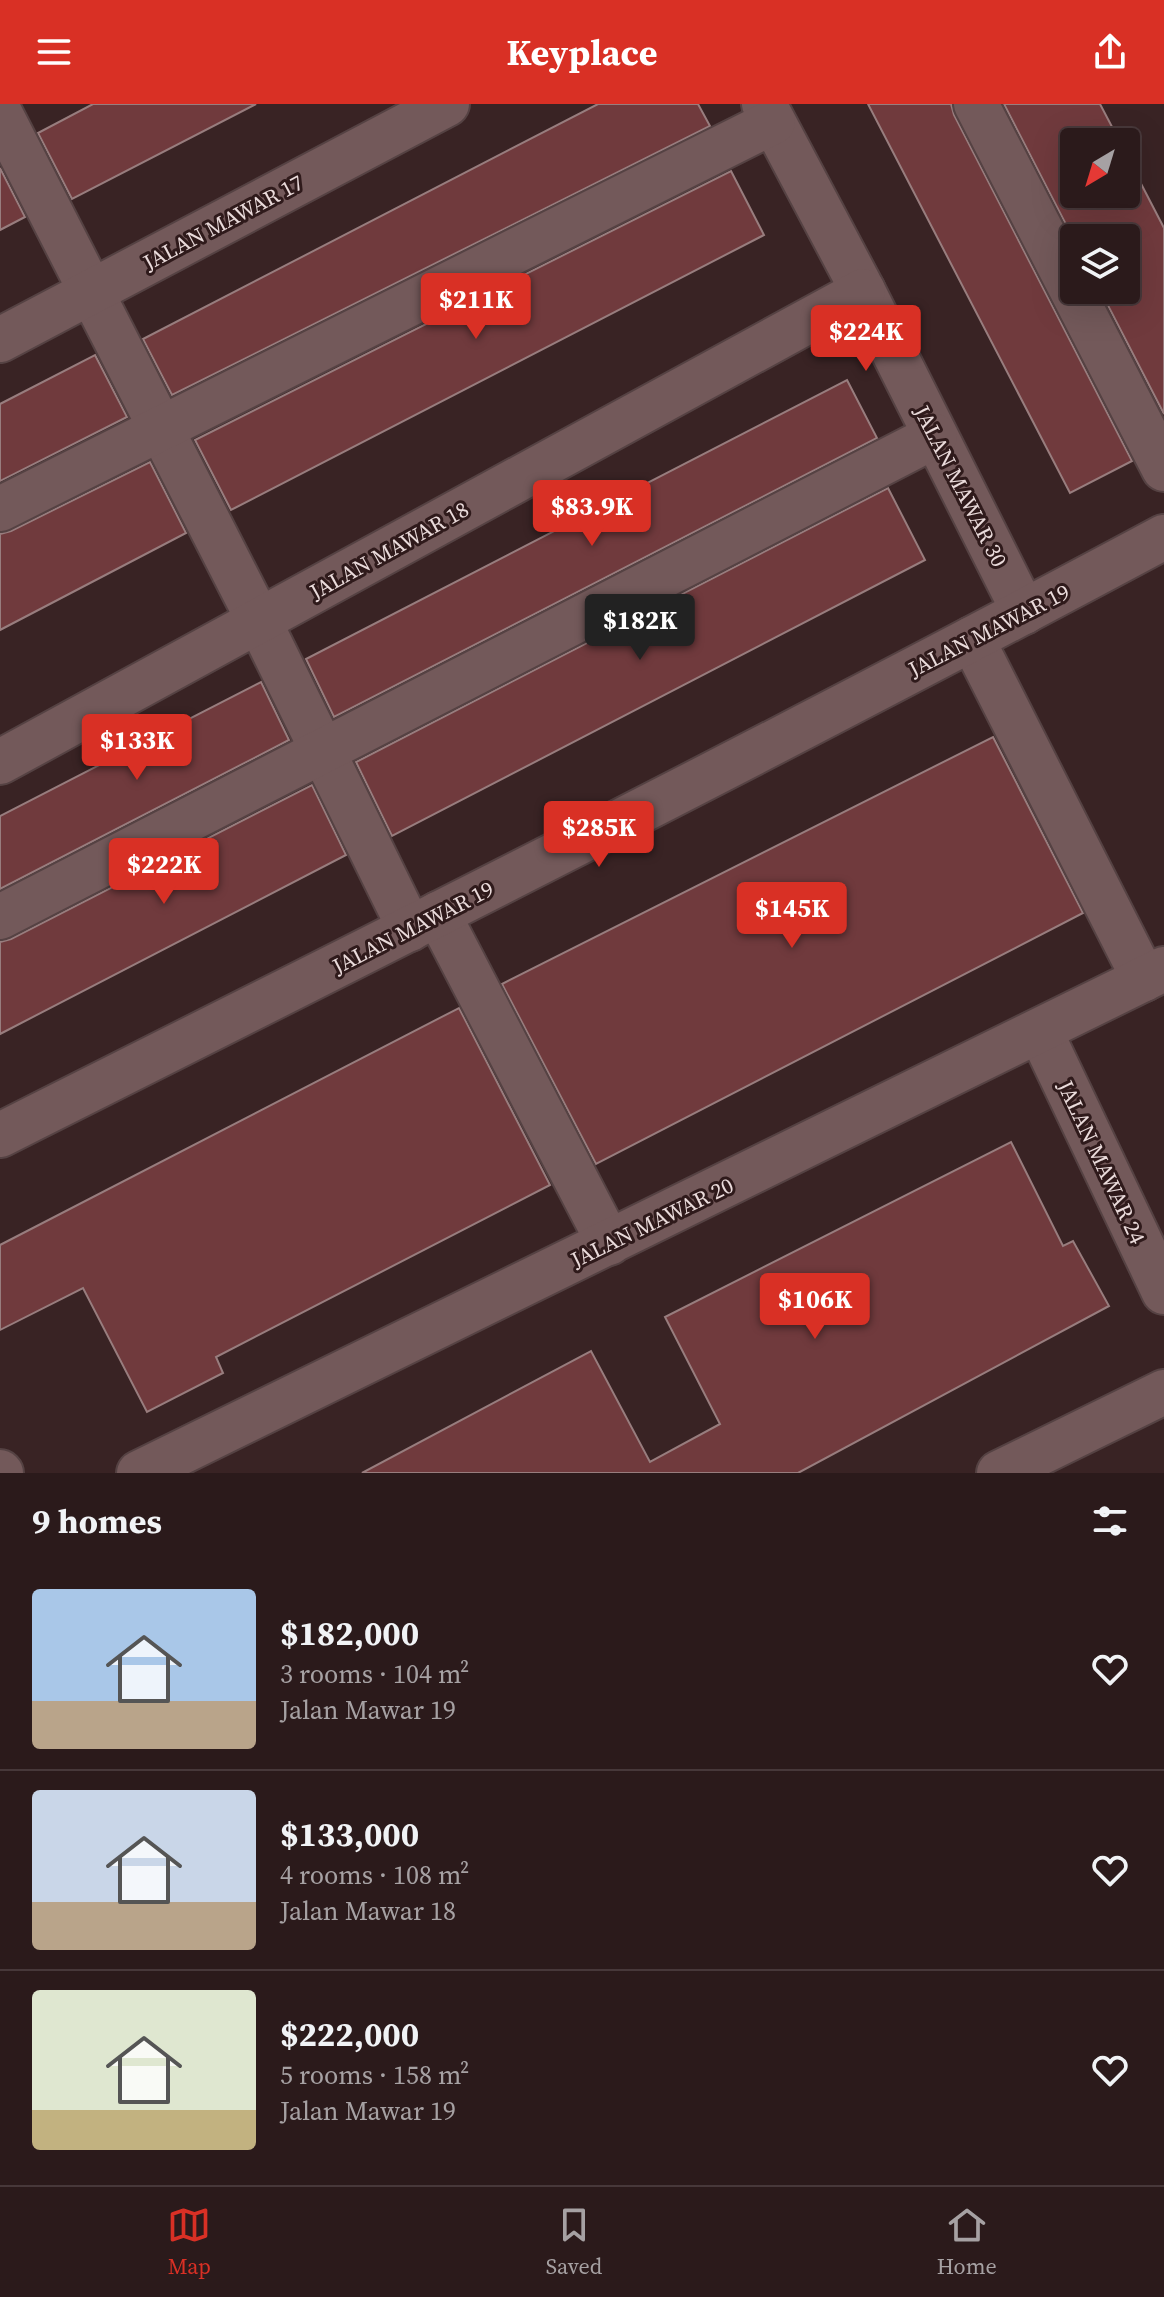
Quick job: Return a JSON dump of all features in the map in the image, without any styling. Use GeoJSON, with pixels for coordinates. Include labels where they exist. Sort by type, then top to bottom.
{"type":"FeatureCollection","features":[{"type":"Feature","properties":{"kind":"street","name":"JALAN MAWAR 17"},"geometry":{"type":"LineString","coordinates":[[0,340],[447,104]]}},
{"type":"Feature","properties":{"kind":"street"},"geometry":{"type":"LineString","coordinates":[[976,104],[1164,469]]}},
{"type":"Feature","properties":{"kind":"street"},"geometry":{"type":"LineString","coordinates":[[0,113],[324,753],[609,1243]]}},
{"type":"Feature","properties":{"kind":"street"},"geometry":{"type":"LineString","coordinates":[[0,509],[769,113]]}},
{"type":"Feature","properties":{"kind":"street","name":"JALAN MAWAR 30"},"geometry":{"type":"LineString","coordinates":[[769,113],[863,291],[1024,612]]}},
{"type":"Feature","properties":{"kind":"street","name":"JALAN MAWAR 18"},"geometry":{"type":"LineString","coordinates":[[0,762],[863,291]]}},
{"type":"Feature","properties":{"kind":"street"},"geometry":{"type":"LineString","coordinates":[[0,917],[935,436]]}},
{"type":"Feature","properties":{"kind":"street","name":"JALAN MAWAR 19"},"geometry":{"type":"LineString","coordinates":[[0,1135],[424,921],[1164,537]]}},
{"type":"Feature","properties":{"kind":"street"},"geometry":{"type":"LineString","coordinates":[[972,639],[1154,974]]}},
{"type":"Feature","properties":{"kind":"street","name":"JALAN MAWAR 20"},"geometry":{"type":"LineString","coordinates":[[139,1473],[1154,974]]}},
{"type":"Feature","properties":{"kind":"street","name":"JALAN MAWAR 24"},"geometry":{"type":"LineString","coordinates":[[1040,1031],[1164,1292]]}},
{"type":"Feature","properties":{"kind":"street"},"geometry":{"type":"LineString","coordinates":[[999,1473],[1164,1392]]}},
{"type":"Feature","properties":{"kind":"building"},"geometry":{"type":"Polygon","coordinates":[[[93,104],[256,104],[72,199],[38,133],[93,104]]]}},
{"type":"Feature","properties":{"kind":"building"},"geometry":{"type":"Polygon","coordinates":[[[598,104],[698,104],[710,126],[172,395],[143,339],[598,104]]]}},
{"type":"Feature","properties":{"kind":"building"},"geometry":{"type":"Polygon","coordinates":[[[868,104],[951,104],[1132,461],[1070,493],[868,104]]]}},
{"type":"Feature","properties":{"kind":"building"},"geometry":{"type":"Polygon","coordinates":[[[1004,104],[1100,104],[1113,128],[1060,128],[1060,208],[1140,208],[1140,181],[1164,228],[1164,414],[1107,304],[1140,304],[1140,224],[1066,224],[1004,104]]]}},
{"type":"Feature","properties":{"kind":"building"},"geometry":{"type":"Polygon","coordinates":[[[0,168],[25,217],[0,230],[0,168]]]}},
{"type":"Feature","properties":{"kind":"building"},"geometry":{"type":"Polygon","coordinates":[[[731,171],[764,235],[231,510],[195,440],[731,171]]]}},
{"type":"Feature","properties":{"kind":"building"},"geometry":{"type":"Polygon","coordinates":[[[95,355],[127,417],[0,481],[0,404],[95,355]]]}},
{"type":"Feature","properties":{"kind":"building"},"geometry":{"type":"Polygon","coordinates":[[[847,380],[877,438],[334,717],[306,659],[847,380]]]}},
{"type":"Feature","properties":{"kind":"building"},"geometry":{"type":"Polygon","coordinates":[[[150,462],[186,533],[0,630],[0,534],[150,462]]]}},
{"type":"Feature","properties":{"kind":"building"},"geometry":{"type":"Polygon","coordinates":[[[888,488],[925,560],[392,836],[356,762],[888,488]]]}},
{"type":"Feature","properties":{"kind":"building"},"geometry":{"type":"Polygon","coordinates":[[[261,682],[289,740],[0,889],[0,816],[261,682]]]}},
{"type":"Feature","properties":{"kind":"building"},"geometry":{"type":"Polygon","coordinates":[[[993,737],[1083,913],[596,1164],[502,984],[993,737]]]}},
{"type":"Feature","properties":{"kind":"building"},"geometry":{"type":"Polygon","coordinates":[[[312,785],[346,855],[0,1034],[0,942],[312,785]]]}},
{"type":"Feature","properties":{"kind":"building"},"geometry":{"type":"Polygon","coordinates":[[[459,1008],[550,1185],[216,1357],[223,1373],[147,1412],[83,1288],[0,1330],[0,1245],[459,1008]]]}},
{"type":"Feature","properties":{"kind":"building"},"geometry":{"type":"Polygon","coordinates":[[[1011,1142],[1063,1246],[1073,1241],[1109,1306],[798,1473],[362,1473],[591,1351],[650,1462],[720,1424],[665,1317],[1011,1142]]]}}]}
